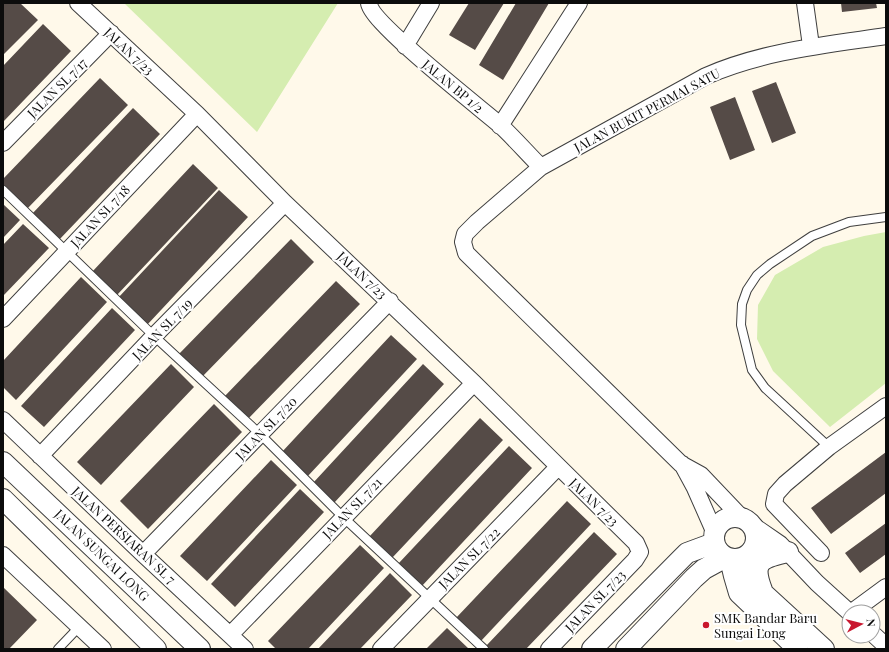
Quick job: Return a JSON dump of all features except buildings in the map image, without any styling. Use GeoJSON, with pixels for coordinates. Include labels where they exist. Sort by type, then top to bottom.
{"type":"FeatureCollection","features":[{"type":"Feature","properties":{"kind":"street","name":"JALAN 7/23"},"geometry":{"type":"LineString","coordinates":[[78,3],[197,114],[285,203],[390,301],[474,383],[636,543],[640,552]]}},
{"type":"Feature","properties":{"kind":"street","name":"JALAN BP 1/2"},"geometry":{"type":"LineString","coordinates":[[369,3],[374,14],[405,46],[500,126],[540,167]]}},
{"type":"Feature","properties":{"kind":"street"},"geometry":{"type":"LineString","coordinates":[[405,46],[431,3]]}},
{"type":"Feature","properties":{"kind":"street"},"geometry":{"type":"LineString","coordinates":[[500,126],[579,3]]}},
{"type":"Feature","properties":{"kind":"street"},"geometry":{"type":"LineString","coordinates":[[805,3],[811,46]]}},
{"type":"Feature","properties":{"kind":"street","name":"JALAN SL 7/17"},"geometry":{"type":"LineString","coordinates":[[3,143],[110,33]]}},
{"type":"Feature","properties":{"kind":"street","name":"JALAN BUKIT PERMAI SATU"},"geometry":{"type":"LineString","coordinates":[[681,464],[466,253],[463,242],[465,234],[540,167],[706,76],[724,68],[767,55],[811,46],[886,36]]}},
{"type":"Feature","properties":{"kind":"street","name":"JALAN SL 7/18"},"geometry":{"type":"LineString","coordinates":[[3,319],[197,114]]}},
{"type":"Feature","properties":{"kind":"street","name":"JALAN SL 7/19"},"geometry":{"type":"LineString","coordinates":[[40,456],[154,336],[285,203]]}},
{"type":"Feature","properties":{"kind":"street","name":"JALAN SL 7/20"},"geometry":{"type":"LineString","coordinates":[[143,554],[390,301]]}},
{"type":"Feature","properties":{"kind":"street","name":"JALAN SL 7/21"},"geometry":{"type":"LineString","coordinates":[[230,635],[474,383]]}},
{"type":"Feature","properties":{"kind":"street"},"geometry":{"type":"LineString","coordinates":[[821,553],[774,504],[776,494],[785,484],[829,447],[886,406]]}},
{"type":"Feature","properties":{"kind":"street","name":"JALAN PERSIARAN SL 7"},"geometry":{"type":"LineString","coordinates":[[3,420],[245,649]]}},
{"type":"Feature","properties":{"kind":"street","name":"JALAN SUNGAI LONG"},"geometry":{"type":"LineString","coordinates":[[3,462],[200,649]]}},
{"type":"Feature","properties":{"kind":"street"},"geometry":{"type":"LineString","coordinates":[[626,649],[704,569],[730,549],[756,538],[754,528],[701,475],[681,464]]}},
{"type":"Feature","properties":{"kind":"street"},"geometry":{"type":"LineString","coordinates":[[681,464],[730,549],[744,566],[748,576],[763,593],[824,649]]}},
{"type":"Feature","properties":{"kind":"street","name":"JALAN SL 7/22"},"geometry":{"type":"LineString","coordinates":[[381,649],[558,467]]}},
{"type":"Feature","properties":{"kind":"street"},"geometry":{"type":"LineString","coordinates":[[3,499],[156,649]]}},
{"type":"Feature","properties":{"kind":"street"},"geometry":{"type":"LineString","coordinates":[[798,649],[739,593],[734,576],[730,549],[717,525],[728,517],[746,520],[784,548],[817,583],[842,604]]}},
{"type":"Feature","properties":{"kind":"street"},"geometry":{"type":"LineString","coordinates":[[592,649],[687,553],[730,549],[784,548]]}},
{"type":"Feature","properties":{"kind":"street"},"geometry":{"type":"LineString","coordinates":[[763,593],[757,574],[757,568],[766,558],[784,548]]}},
{"type":"Feature","properties":{"kind":"street","name":"JALAN SL 7/23"},"geometry":{"type":"LineString","coordinates":[[549,649],[635,560],[640,552]]}},
{"type":"Feature","properties":{"kind":"street"},"geometry":{"type":"LineString","coordinates":[[3,555],[103,649]]}},
{"type":"Feature","properties":{"kind":"street"},"geometry":{"type":"LineString","coordinates":[[862,604],[886,587]]}},
{"type":"Feature","properties":{"kind":"lane"},"geometry":{"type":"LineString","coordinates":[[3,190],[154,336],[260,434],[343,517],[484,649]]}},
{"type":"Feature","properties":{"kind":"lane"},"geometry":{"type":"LineString","coordinates":[[829,447],[765,388],[752,370],[741,324],[742,304],[748,290],[758,275],[770,264],[812,236],[849,222],[886,217]]}},
{"type":"Feature","properties":{"kind":"lane"},"geometry":{"type":"LineString","coordinates":[[58,649],[80,626]]}},
{"type":"Feature","properties":{"kind":"green space"},"geometry":{"type":"Polygon","coordinates":[[[124,3],[338,3],[257,132],[124,3]]]}},
{"type":"Feature","properties":{"kind":"green space"},"geometry":{"type":"Polygon","coordinates":[[[886,232],[886,383],[830,427],[773,371],[757,339],[758,305],[775,275],[823,247],[864,236],[886,232]]]}},
{"type":"Feature","properties":{"kind":"place","name":"SMK Bandar Baru Sungai Long"},"geometry":{"type":"Point","coordinates":[706,625]}}]}
